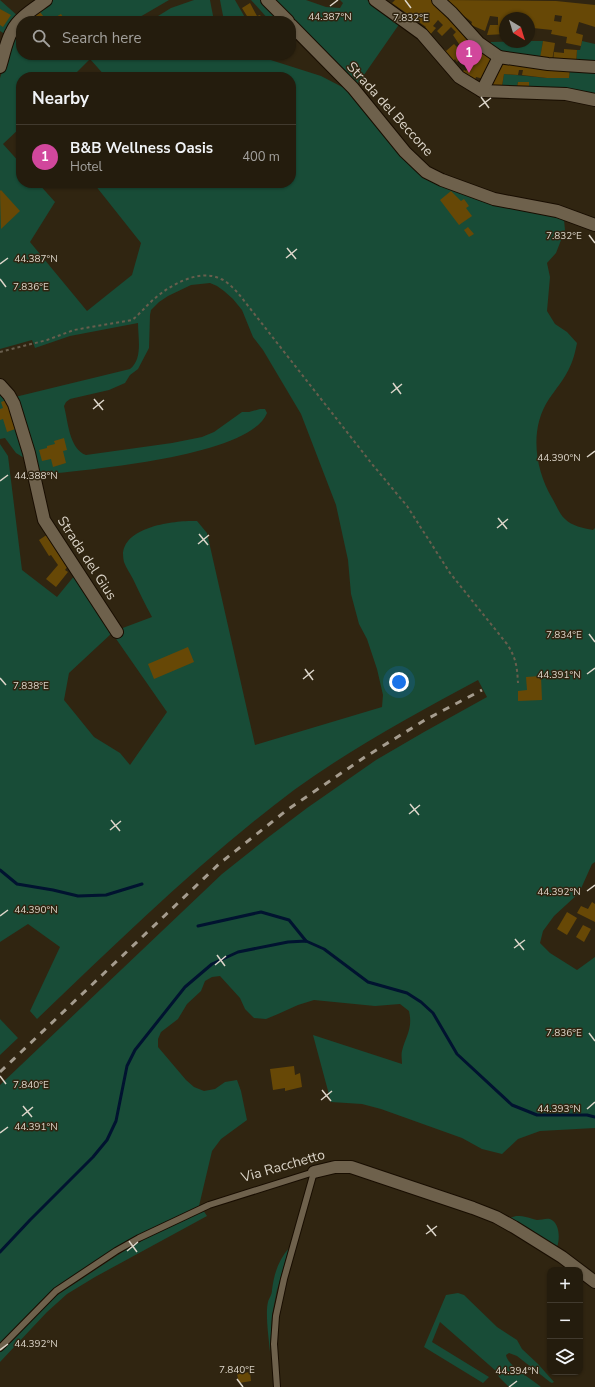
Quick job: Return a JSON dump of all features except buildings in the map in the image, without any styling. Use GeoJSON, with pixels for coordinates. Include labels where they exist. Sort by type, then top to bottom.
{"type":"FeatureCollection","features":[{"type":"Feature","properties":{"kind":"street"},"geometry":{"type":"LineString","coordinates":[[25,16],[46,0]]}},
{"type":"Feature","properties":{"kind":"street"},"geometry":{"type":"LineString","coordinates":[[268,0],[283,16]]}},
{"type":"Feature","properties":{"kind":"street"},"geometry":{"type":"LineString","coordinates":[[375,0],[422,34],[459,76],[482,90],[566,94],[595,100]]}},
{"type":"Feature","properties":{"kind":"street"},"geometry":{"type":"LineString","coordinates":[[438,0],[454,15],[479,43],[499,57],[548,64],[595,67]]}},
{"type":"Feature","properties":{"kind":"street"},"geometry":{"type":"LineString","coordinates":[[454,15],[462,18],[472,29],[483,37]]}},
{"type":"Feature","properties":{"kind":"street"},"geometry":{"type":"LineString","coordinates":[[0,67],[10,35],[16,25]]}},
{"type":"Feature","properties":{"kind":"street","name":"Strada del Beccone"},"geometry":{"type":"LineString","coordinates":[[296,29],[353,88],[405,152],[426,172],[442,180],[494,199],[550,210],[587,221],[595,225]]}},
{"type":"Feature","properties":{"kind":"street"},"geometry":{"type":"LineString","coordinates":[[482,90],[499,57]]}},
{"type":"Feature","properties":{"kind":"street","name":"Strada del Gius"},"geometry":{"type":"LineString","coordinates":[[0,385],[14,404],[29,453],[44,520],[117,632]]}},
{"type":"Feature","properties":{"kind":"street","name":"Via Racchetto"},"geometry":{"type":"LineString","coordinates":[[314,1172],[335,1167],[351,1167],[485,1212],[514,1227],[562,1257],[595,1282]]}},
{"type":"Feature","properties":{"kind":"lane","name":"Via Racchetto"},"geometry":{"type":"LineString","coordinates":[[0,1348],[56,1291],[134,1240],[209,1204],[314,1172]]}},
{"type":"Feature","properties":{"kind":"lane"},"geometry":{"type":"LineString","coordinates":[[277,1387],[274,1344],[276,1316],[284,1279],[314,1172]]}},
{"type":"Feature","properties":{"kind":"path"},"geometry":{"type":"LineString","coordinates":[[0,352],[47,340],[74,330],[132,320],[153,300],[174,286],[195,277],[202,276],[221,279],[238,293],[372,464],[407,506],[445,565],[510,649],[517,665],[518,683]]}},
{"type":"Feature","properties":{"kind":"green space"},"geometry":{"type":"Polygon","coordinates":[[[0,0],[18,16],[16,16],[16,21],[5,34],[0,31],[0,0]]]}},
{"type":"Feature","properties":{"kind":"green space"},"geometry":{"type":"Polygon","coordinates":[[[53,0],[169,0],[142,16],[32,16],[53,0]]]}},
{"type":"Feature","properties":{"kind":"green space"},"geometry":{"type":"Polygon","coordinates":[[[194,0],[210,0],[213,16],[158,16],[171,8],[194,0]]]}},
{"type":"Feature","properties":{"kind":"green space"},"geometry":{"type":"Polygon","coordinates":[[[220,0],[235,0],[244,16],[223,16],[220,0]]]}},
{"type":"Feature","properties":{"kind":"green space"},"geometry":{"type":"Polygon","coordinates":[[[251,0],[261,0],[276,16],[265,16],[251,0]]]}},
{"type":"Feature","properties":{"kind":"green space"},"geometry":{"type":"Polygon","coordinates":[[[274,0],[306,0],[326,7],[340,8],[343,3],[340,0],[367,0],[400,23],[357,85],[296,23],[296,16],[290,16],[274,0]]]}},
{"type":"Feature","properties":{"kind":"green space"},"geometry":{"type":"Polygon","coordinates":[[[16,32],[16,60],[89,60],[77,72],[16,72],[16,132],[3,144],[16,158],[16,188],[42,188],[55,202],[30,242],[87,311],[132,275],[141,243],[97,188],[296,188],[296,72],[102,72],[91,60],[271,60],[321,76],[348,90],[405,159],[492,204],[548,215],[564,220],[565,230],[556,253],[547,263],[550,277],[547,311],[555,324],[567,332],[577,343],[570,367],[543,411],[539,423],[537,449],[538,462],[546,487],[563,517],[574,525],[593,530],[595,528],[595,862],[592,864],[579,893],[554,916],[543,931],[540,943],[550,953],[577,970],[595,957],[595,1128],[540,1131],[518,1139],[502,1154],[482,1149],[462,1138],[381,1109],[362,1104],[331,1102],[313,1035],[402,1064],[402,1051],[410,1027],[409,1011],[400,1004],[375,1006],[314,1000],[298,1005],[266,1019],[254,1018],[245,1009],[240,998],[220,976],[212,977],[205,981],[201,991],[187,1004],[178,1019],[161,1032],[158,1039],[158,1047],[186,1080],[194,1087],[204,1091],[215,1089],[225,1082],[237,1080],[241,1091],[247,1120],[221,1139],[212,1151],[199,1206],[128,1240],[59,1285],[43,1299],[0,1343],[0,1085],[222,874],[307,808],[376,760],[487,697],[478,680],[384,732],[338,760],[294,790],[260,816],[194,872],[37,1019],[30,1011],[60,947],[28,924],[0,942],[0,444],[8,456],[22,570],[57,597],[75,575],[120,629],[152,617],[124,562],[124,550],[128,541],[137,533],[161,524],[197,521],[207,533],[255,745],[382,707],[383,695],[377,669],[367,639],[359,624],[351,594],[348,560],[336,505],[301,414],[263,350],[253,337],[242,310],[233,299],[217,286],[210,283],[191,285],[168,296],[151,310],[149,348],[138,369],[130,375],[125,383],[109,390],[70,399],[66,402],[64,406],[70,434],[76,447],[80,452],[86,455],[172,443],[202,437],[214,432],[242,412],[265,409],[267,413],[254,428],[230,441],[199,451],[163,459],[126,465],[39,475],[15,397],[130,369],[137,360],[139,348],[138,323],[70,336],[35,348],[32,340],[0,349],[0,78],[13,37],[16,32]],[[112,633],[69,673],[64,700],[94,737],[120,753],[130,765],[167,712],[112,633]]]}},
{"type":"Feature","properties":{"kind":"green space"},"geometry":{"type":"Polygon","coordinates":[[[535,41],[543,41],[540,60],[523,58],[490,48],[491,42],[499,42],[499,48],[535,48],[535,41]]]}},
{"type":"Feature","properties":{"kind":"green space"},"geometry":{"type":"Polygon","coordinates":[[[582,41],[595,44],[595,65],[576,64],[577,50],[580,50],[582,41]]]}},
{"type":"Feature","properties":{"kind":"green space"},"geometry":{"type":"Polygon","coordinates":[[[570,68],[595,69],[595,95],[529,88],[529,82],[518,82],[517,87],[502,86],[504,74],[547,78],[569,78],[570,68]]]}},
{"type":"Feature","properties":{"kind":"green space"},"geometry":{"type":"Polygon","coordinates":[[[0,389],[9,399],[26,459],[16,453],[5,438],[0,439],[0,389]]]}},
{"type":"Feature","properties":{"kind":"green space"},"geometry":{"type":"Polygon","coordinates":[[[0,1019],[18,1038],[0,1055],[0,1019]]]}},
{"type":"Feature","properties":{"kind":"green space"},"geometry":{"type":"Polygon","coordinates":[[[203,1210],[207,1216],[95,1277],[67,1294],[47,1312],[0,1362],[0,1352],[56,1296],[133,1245],[203,1210]]]}},
{"type":"Feature","properties":{"kind":"green space"},"geometry":{"type":"Polygon","coordinates":[[[516,1216],[537,1220],[550,1219],[553,1221],[556,1224],[558,1232],[559,1240],[557,1247],[506,1219],[516,1216]]]}},
{"type":"Feature","properties":{"kind":"green space"},"geometry":{"type":"Polygon","coordinates":[[[289,1248],[277,1290],[272,1315],[270,1352],[267,1307],[272,1293],[277,1268],[289,1248]]]}},
{"type":"Feature","properties":{"kind":"green space"},"geometry":{"type":"Polygon","coordinates":[[[458,1293],[464,1295],[497,1327],[517,1340],[522,1349],[554,1382],[550,1382],[517,1356],[509,1353],[506,1355],[511,1364],[541,1387],[509,1387],[499,1377],[496,1371],[440,1322],[432,1342],[489,1377],[483,1383],[424,1347],[446,1295],[458,1293]]]}},
{"type":"Feature","properties":{"kind":"waterway"},"geometry":{"type":"LineString","coordinates":[[0,870],[17,884],[78,896],[106,895],[142,884]]}},
{"type":"Feature","properties":{"kind":"waterway"},"geometry":{"type":"LineString","coordinates":[[198,926],[261,912],[289,920],[306,941]]}},
{"type":"Feature","properties":{"kind":"waterway"},"geometry":{"type":"LineString","coordinates":[[0,1252],[93,1157],[107,1140],[116,1121],[127,1066],[135,1050],[185,987],[212,964],[238,952],[288,942],[306,941],[324,949],[368,982],[407,993],[421,1002],[433,1013],[457,1054],[512,1105],[537,1115],[587,1115],[595,1117]]}},
{"type":"Feature","properties":{"kind":"railway"},"geometry":{"type":"LineString","coordinates":[[0,1072],[219,864],[287,810],[365,757],[425,720],[482,690]]}},
{"type":"Feature","properties":{"kind":"place","name":"B&B Wellness Oasis"},"geometry":{"type":"Point","coordinates":[469,73]}}]}
